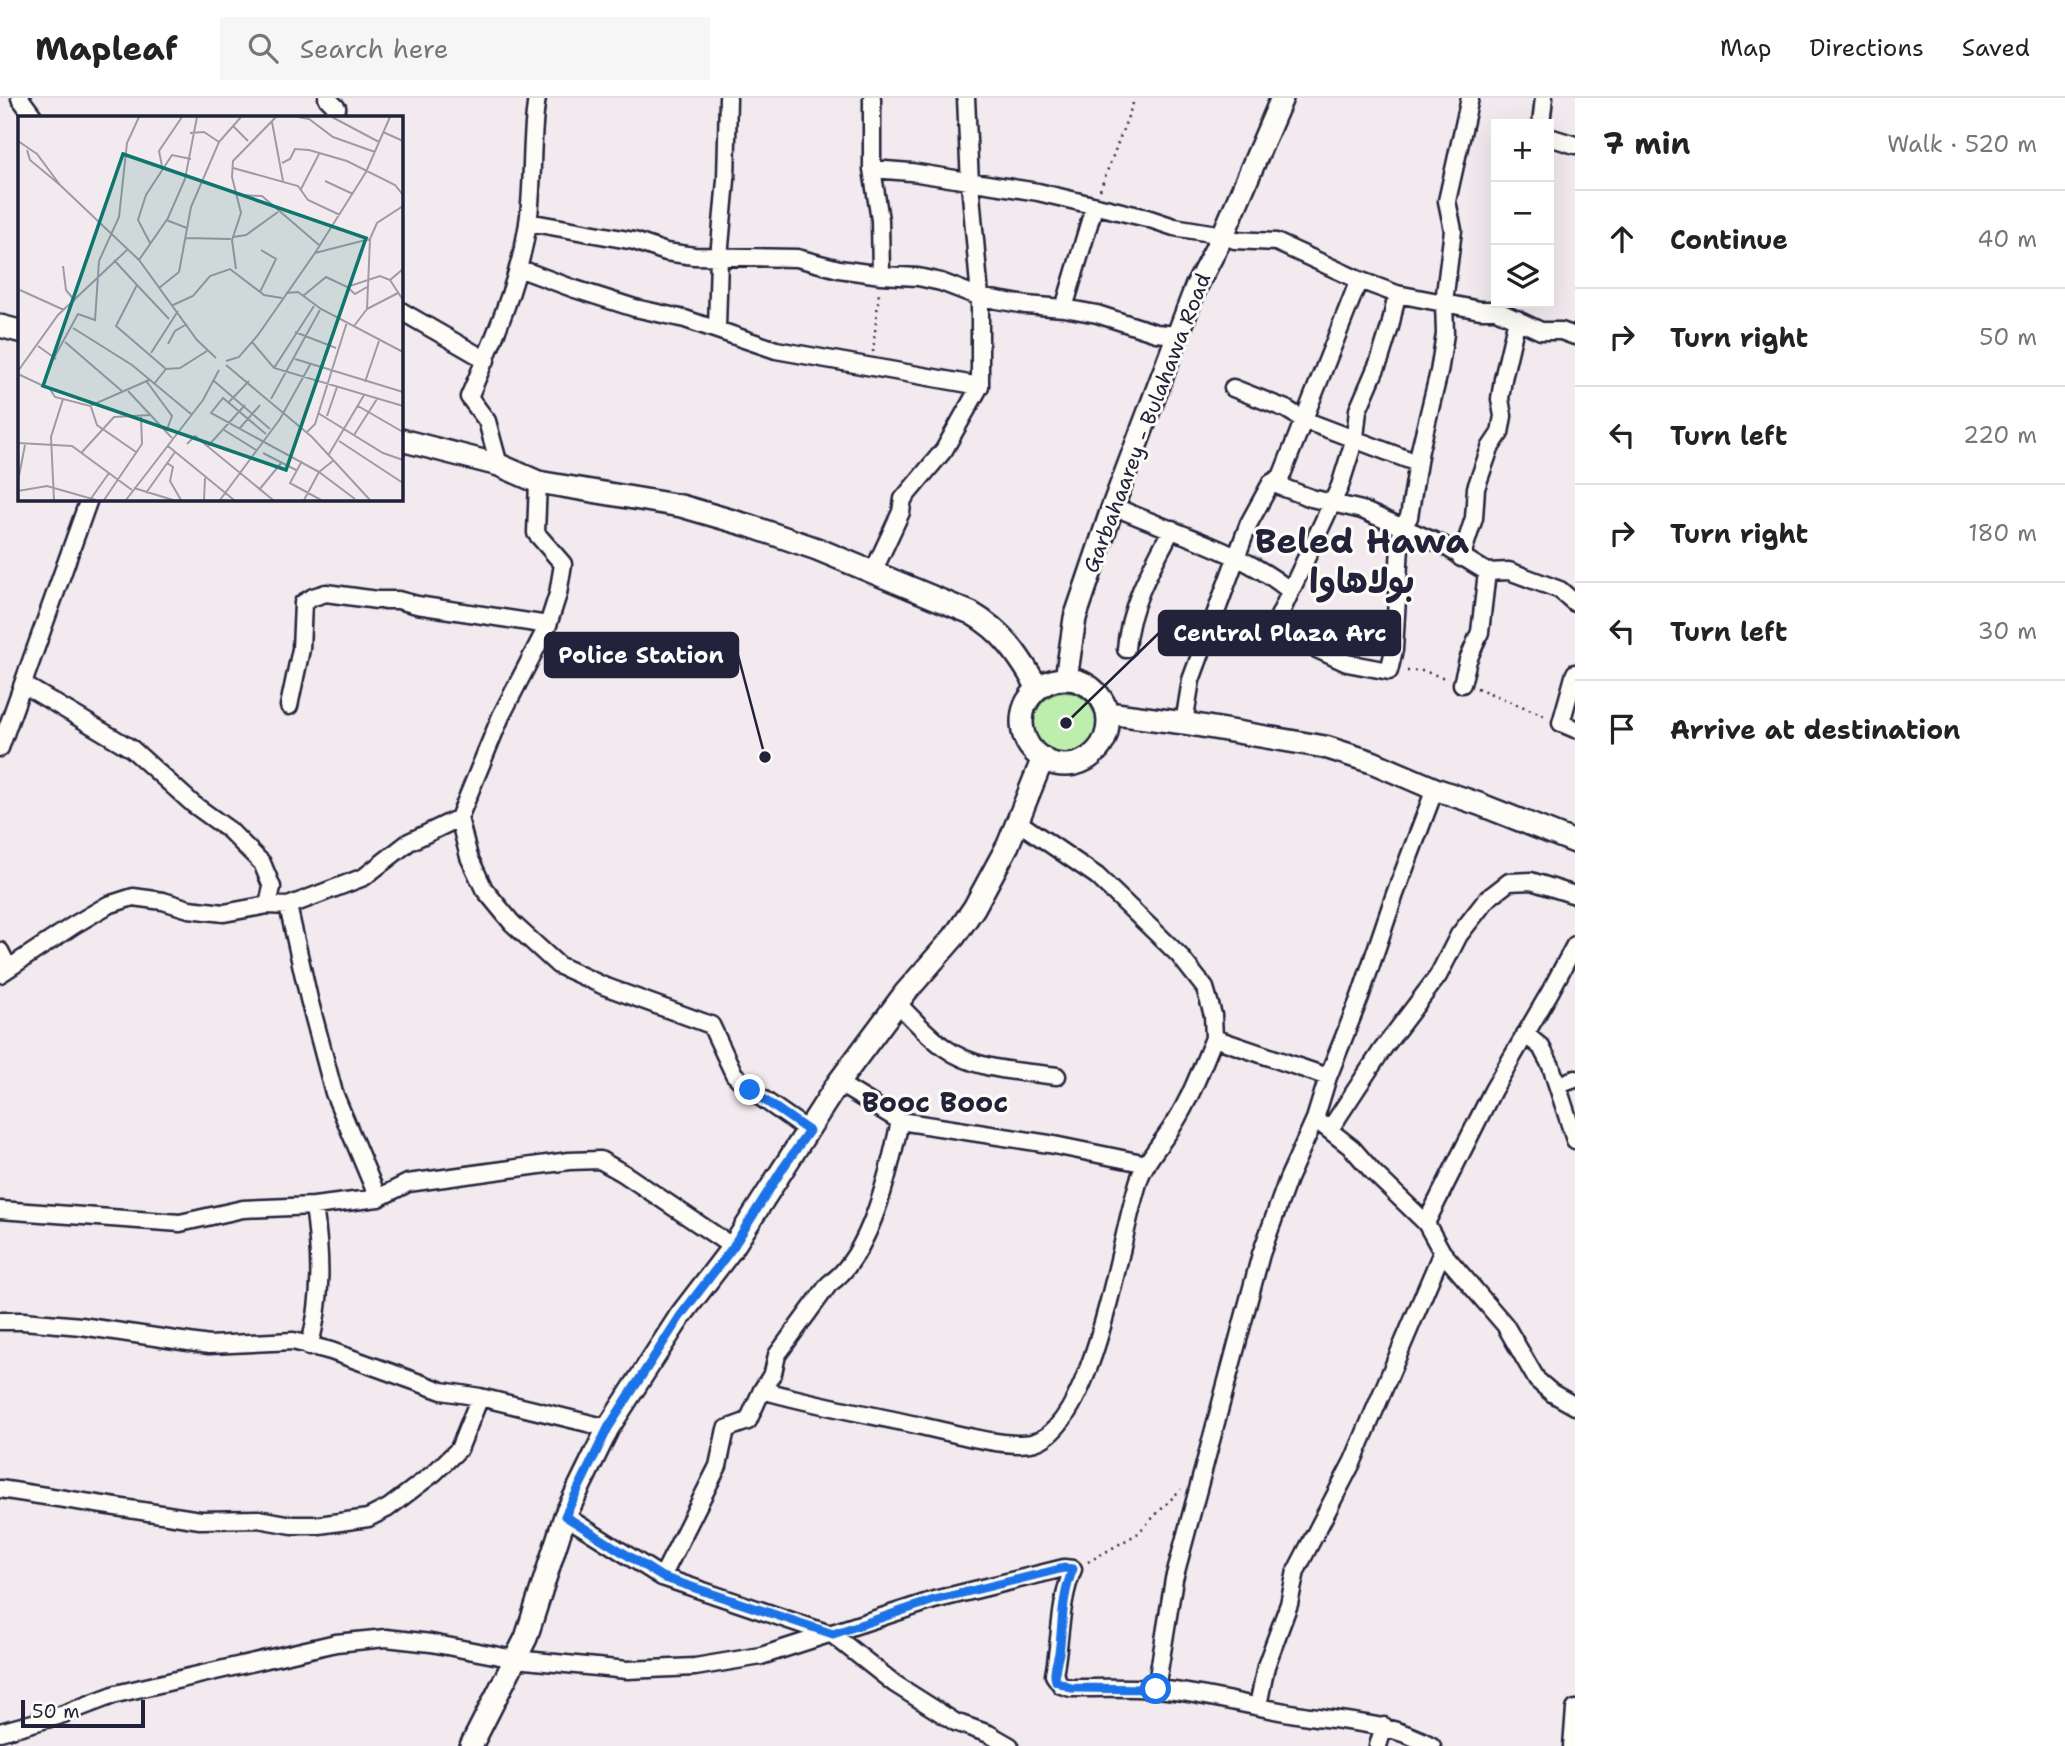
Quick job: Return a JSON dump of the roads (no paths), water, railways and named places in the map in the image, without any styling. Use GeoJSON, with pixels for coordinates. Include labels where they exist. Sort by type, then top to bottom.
{"type":"FeatureCollection","features":[{"type":"Feature","properties":{"kind":"main road","name":"Garbahaarey - Bulahawa Road"},"geometry":{"type":"LineString","coordinates":[[1066,679],[1075,618],[1112,506],[1196,287],[1223,235],[1282,98]]}},
{"type":"Feature","properties":{"kind":"main road"},"geometry":{"type":"LineString","coordinates":[[0,326],[18,331]]}},
{"type":"Feature","properties":{"kind":"main road"},"geometry":{"type":"LineString","coordinates":[[402,440],[499,465],[538,482],[681,506],[750,526],[873,572],[971,613],[986,622],[1013,646],[1038,688]]}},
{"type":"Feature","properties":{"kind":"main road"},"geometry":{"type":"LineString","coordinates":[[1066,679],[1081,682],[1094,690],[1108,713],[1108,727],[1105,740],[1098,751],[1087,760],[1062,765],[1043,758],[1027,742],[1023,713],[1038,688],[1052,681],[1066,679]]}},
{"type":"Feature","properties":{"kind":"main road"},"geometry":{"type":"LineString","coordinates":[[1108,713],[1325,747],[1372,762],[1575,842]]}},
{"type":"Feature","properties":{"kind":"main road"},"geometry":{"type":"LineString","coordinates":[[471,1746],[526,1638],[565,1516],[608,1428],[681,1315],[733,1247],[838,1083],[897,1003],[954,937],[974,908],[1018,822],[1043,758]]}},
{"type":"Feature","properties":{"kind":"street"},"geometry":{"type":"LineString","coordinates":[[20,98],[33,116]]}},
{"type":"Feature","properties":{"kind":"street"},"geometry":{"type":"LineString","coordinates":[[499,465],[487,421],[469,397],[486,359],[518,268],[528,222],[537,98]]}},
{"type":"Feature","properties":{"kind":"street"},"geometry":{"type":"LineString","coordinates":[[717,329],[728,98]]}},
{"type":"Feature","properties":{"kind":"street"},"geometry":{"type":"LineString","coordinates":[[872,98],[872,169],[880,220],[881,275]]}},
{"type":"Feature","properties":{"kind":"street"},"geometry":{"type":"LineString","coordinates":[[873,572],[901,512],[903,499],[944,450],[980,386],[980,297],[966,98]]}},
{"type":"Feature","properties":{"kind":"street"},"geometry":{"type":"LineString","coordinates":[[1397,294],[1380,359],[1358,410],[1355,438],[1339,486],[1273,629],[1347,663],[1389,671],[1394,650],[1401,529],[1409,517],[1417,463],[1439,372],[1445,334],[1444,302],[1454,230],[1447,201],[1470,98]]}},
{"type":"Feature","properties":{"kind":"street"},"geometry":{"type":"LineString","coordinates":[[1542,119],[1544,98]]}},
{"type":"Feature","properties":{"kind":"street"},"geometry":{"type":"LineString","coordinates":[[1554,139],[1575,145]]}},
{"type":"Feature","properties":{"kind":"street"},"geometry":{"type":"LineString","coordinates":[[872,169],[1038,192],[1235,240],[1276,242],[1359,280],[1397,294],[1480,310],[1496,310],[1541,331],[1560,331],[1575,336]]}},
{"type":"Feature","properties":{"kind":"street"},"geometry":{"type":"LineString","coordinates":[[1064,308],[1094,207]]}},
{"type":"Feature","properties":{"kind":"street"},"geometry":{"type":"LineString","coordinates":[[528,222],[634,241],[666,252],[719,257],[797,258],[839,269],[918,277],[941,282],[980,297],[1097,314],[1156,332],[1177,335]]}},
{"type":"Feature","properties":{"kind":"street"},"geometry":{"type":"LineString","coordinates":[[518,268],[572,288],[717,329],[776,350],[980,386]]}},
{"type":"Feature","properties":{"kind":"street"},"geometry":{"type":"LineString","coordinates":[[1184,723],[1191,680],[1238,559],[1249,523],[1271,483],[1281,477],[1359,280]]}},
{"type":"Feature","properties":{"kind":"street"},"geometry":{"type":"LineString","coordinates":[[402,313],[486,359]]}},
{"type":"Feature","properties":{"kind":"street"},"geometry":{"type":"LineString","coordinates":[[1461,558],[1474,518],[1476,488],[1490,448],[1500,433],[1503,415],[1500,398],[1517,319]]}},
{"type":"Feature","properties":{"kind":"street"},"geometry":{"type":"LineString","coordinates":[[1233,388],[1417,463]]}},
{"type":"Feature","properties":{"kind":"street"},"geometry":{"type":"LineString","coordinates":[[538,482],[536,533],[563,564],[558,594],[548,625],[501,716],[459,818],[469,857],[484,889],[512,923],[558,965],[604,986],[711,1025],[734,1074],[750,1090],[809,1131]]}},
{"type":"Feature","properties":{"kind":"street"},"geometry":{"type":"LineString","coordinates":[[1271,483],[1331,503],[1362,510],[1443,545],[1487,572],[1509,571],[1560,590],[1575,603]]}},
{"type":"Feature","properties":{"kind":"street"},"geometry":{"type":"LineString","coordinates":[[0,748],[89,500]]}},
{"type":"Feature","properties":{"kind":"street"},"geometry":{"type":"LineString","coordinates":[[1112,506],[1172,529],[1267,572],[1289,590]]}},
{"type":"Feature","properties":{"kind":"street"},"geometry":{"type":"LineString","coordinates":[[1126,649],[1138,599],[1172,529]]}},
{"type":"Feature","properties":{"kind":"street"},"geometry":{"type":"LineString","coordinates":[[1462,684],[1468,660],[1480,632],[1487,572]]}},
{"type":"Feature","properties":{"kind":"street"},"geometry":{"type":"LineString","coordinates":[[289,706],[301,649],[303,603],[313,597],[326,593],[376,600],[398,600],[548,625]]}},
{"type":"Feature","properties":{"kind":"street"},"geometry":{"type":"LineString","coordinates":[[1575,673],[1561,723],[1575,729]]}},
{"type":"Feature","properties":{"kind":"street"},"geometry":{"type":"LineString","coordinates":[[23,685],[132,749],[193,804],[229,830],[262,863],[272,887],[268,905]]}},
{"type":"Feature","properties":{"kind":"street"},"geometry":{"type":"LineString","coordinates":[[1156,1689],[1174,1579],[1261,1254],[1287,1179],[1315,1119],[1328,1077],[1360,997],[1435,789]]}},
{"type":"Feature","properties":{"kind":"street"},"geometry":{"type":"LineString","coordinates":[[0,951],[4,971],[108,905],[134,897],[224,913],[268,905],[288,906],[364,877],[409,842],[459,818]]}},
{"type":"Feature","properties":{"kind":"street"},"geometry":{"type":"LineString","coordinates":[[762,1390],[806,1403],[979,1438],[1030,1444],[1042,1439],[1066,1416],[1074,1403],[1092,1360],[1140,1177],[1174,1124],[1194,1086],[1214,1038],[1213,1015],[1205,988],[1179,955],[1097,876],[1018,822]]}},
{"type":"Feature","properties":{"kind":"street"},"geometry":{"type":"LineString","coordinates":[[1330,1129],[1382,1050],[1438,976],[1459,935],[1487,900],[1509,882],[1531,881],[1575,895]]}},
{"type":"Feature","properties":{"kind":"street"},"geometry":{"type":"LineString","coordinates":[[288,906],[334,1093],[378,1198]]}},
{"type":"Feature","properties":{"kind":"street"},"geometry":{"type":"LineString","coordinates":[[1426,1223],[1493,1090],[1575,945]]}},
{"type":"Feature","properties":{"kind":"street"},"geometry":{"type":"LineString","coordinates":[[897,1003],[945,1048],[964,1059],[990,1068],[1057,1076]]}},
{"type":"Feature","properties":{"kind":"street"},"geometry":{"type":"LineString","coordinates":[[1525,1034],[1541,1047],[1551,1066],[1575,1140]]}},
{"type":"Feature","properties":{"kind":"street"},"geometry":{"type":"LineString","coordinates":[[1214,1038],[1328,1077]]}},
{"type":"Feature","properties":{"kind":"street"},"geometry":{"type":"LineString","coordinates":[[1558,1084],[1575,1079]]}},
{"type":"Feature","properties":{"kind":"street"},"geometry":{"type":"LineString","coordinates":[[838,1083],[900,1121],[1049,1143],[1147,1164]]}},
{"type":"Feature","properties":{"kind":"street"},"geometry":{"type":"LineString","coordinates":[[1315,1119],[1352,1147],[1426,1223],[1442,1252],[1505,1325],[1537,1380],[1552,1393],[1575,1406]]}},
{"type":"Feature","properties":{"kind":"street"},"geometry":{"type":"LineString","coordinates":[[662,1577],[718,1466],[726,1429],[748,1421],[773,1373],[777,1355],[829,1284],[840,1276],[868,1231],[890,1169],[900,1121]]}},
{"type":"Feature","properties":{"kind":"street"},"geometry":{"type":"LineString","coordinates":[[0,1210],[180,1223],[243,1209],[314,1206],[378,1198],[408,1184],[569,1161],[600,1160],[733,1247]]}},
{"type":"Feature","properties":{"kind":"street"},"geometry":{"type":"LineString","coordinates":[[309,1347],[316,1325],[321,1278],[314,1206]]}},
{"type":"Feature","properties":{"kind":"street"},"geometry":{"type":"LineString","coordinates":[[1258,1706],[1266,1666],[1289,1604],[1296,1571],[1353,1461],[1442,1252]]}},
{"type":"Feature","properties":{"kind":"street"},"geometry":{"type":"LineString","coordinates":[[0,1321],[80,1326],[209,1345],[293,1341],[331,1351],[442,1391],[480,1397],[608,1428]]}},
{"type":"Feature","properties":{"kind":"street"},"geometry":{"type":"LineString","coordinates":[[0,1489],[200,1520],[258,1519],[292,1525],[319,1525],[368,1518],[388,1508],[434,1473],[459,1449],[480,1397]]}},
{"type":"Feature","properties":{"kind":"street"},"geometry":{"type":"LineString","coordinates":[[565,1516],[662,1577],[833,1634],[895,1684],[955,1722],[986,1740],[1010,1746]]}},
{"type":"Feature","properties":{"kind":"street"},"geometry":{"type":"LineString","coordinates":[[0,1732],[58,1716],[116,1695],[336,1643],[386,1638],[430,1643],[515,1659],[627,1670],[695,1667],[761,1656],[972,1590],[1064,1568],[1073,1569],[1061,1614],[1059,1652],[1054,1675],[1056,1681],[1071,1688],[1156,1689],[1384,1726],[1417,1737],[1432,1746]]}},
{"type":"Feature","properties":{"kind":"street"},"geometry":{"type":"LineString","coordinates":[[1572,1746],[1575,1709]]}},
{"type":"Feature","properties":{"kind":"street"},"geometry":{"type":"LineString","coordinates":[[1378,1746],[1384,1726]]}},
{"type":"Feature","properties":{"kind":"place","name":"Central Plaza Arc"},"geometry":{"type":"Point","coordinates":[1066,723]}},
{"type":"Feature","properties":{"kind":"place","name":"Police Station"},"geometry":{"type":"Point","coordinates":[765,757]}},
{"type":"Feature","properties":{"kind":"district","name":"Beled Hawa بولاهاوا"},"geometry":{"type":"Point","coordinates":[1362,561]}},
{"type":"Feature","properties":{"kind":"district","name":"Booc Booc"},"geometry":{"type":"Point","coordinates":[935,1102]}}]}
